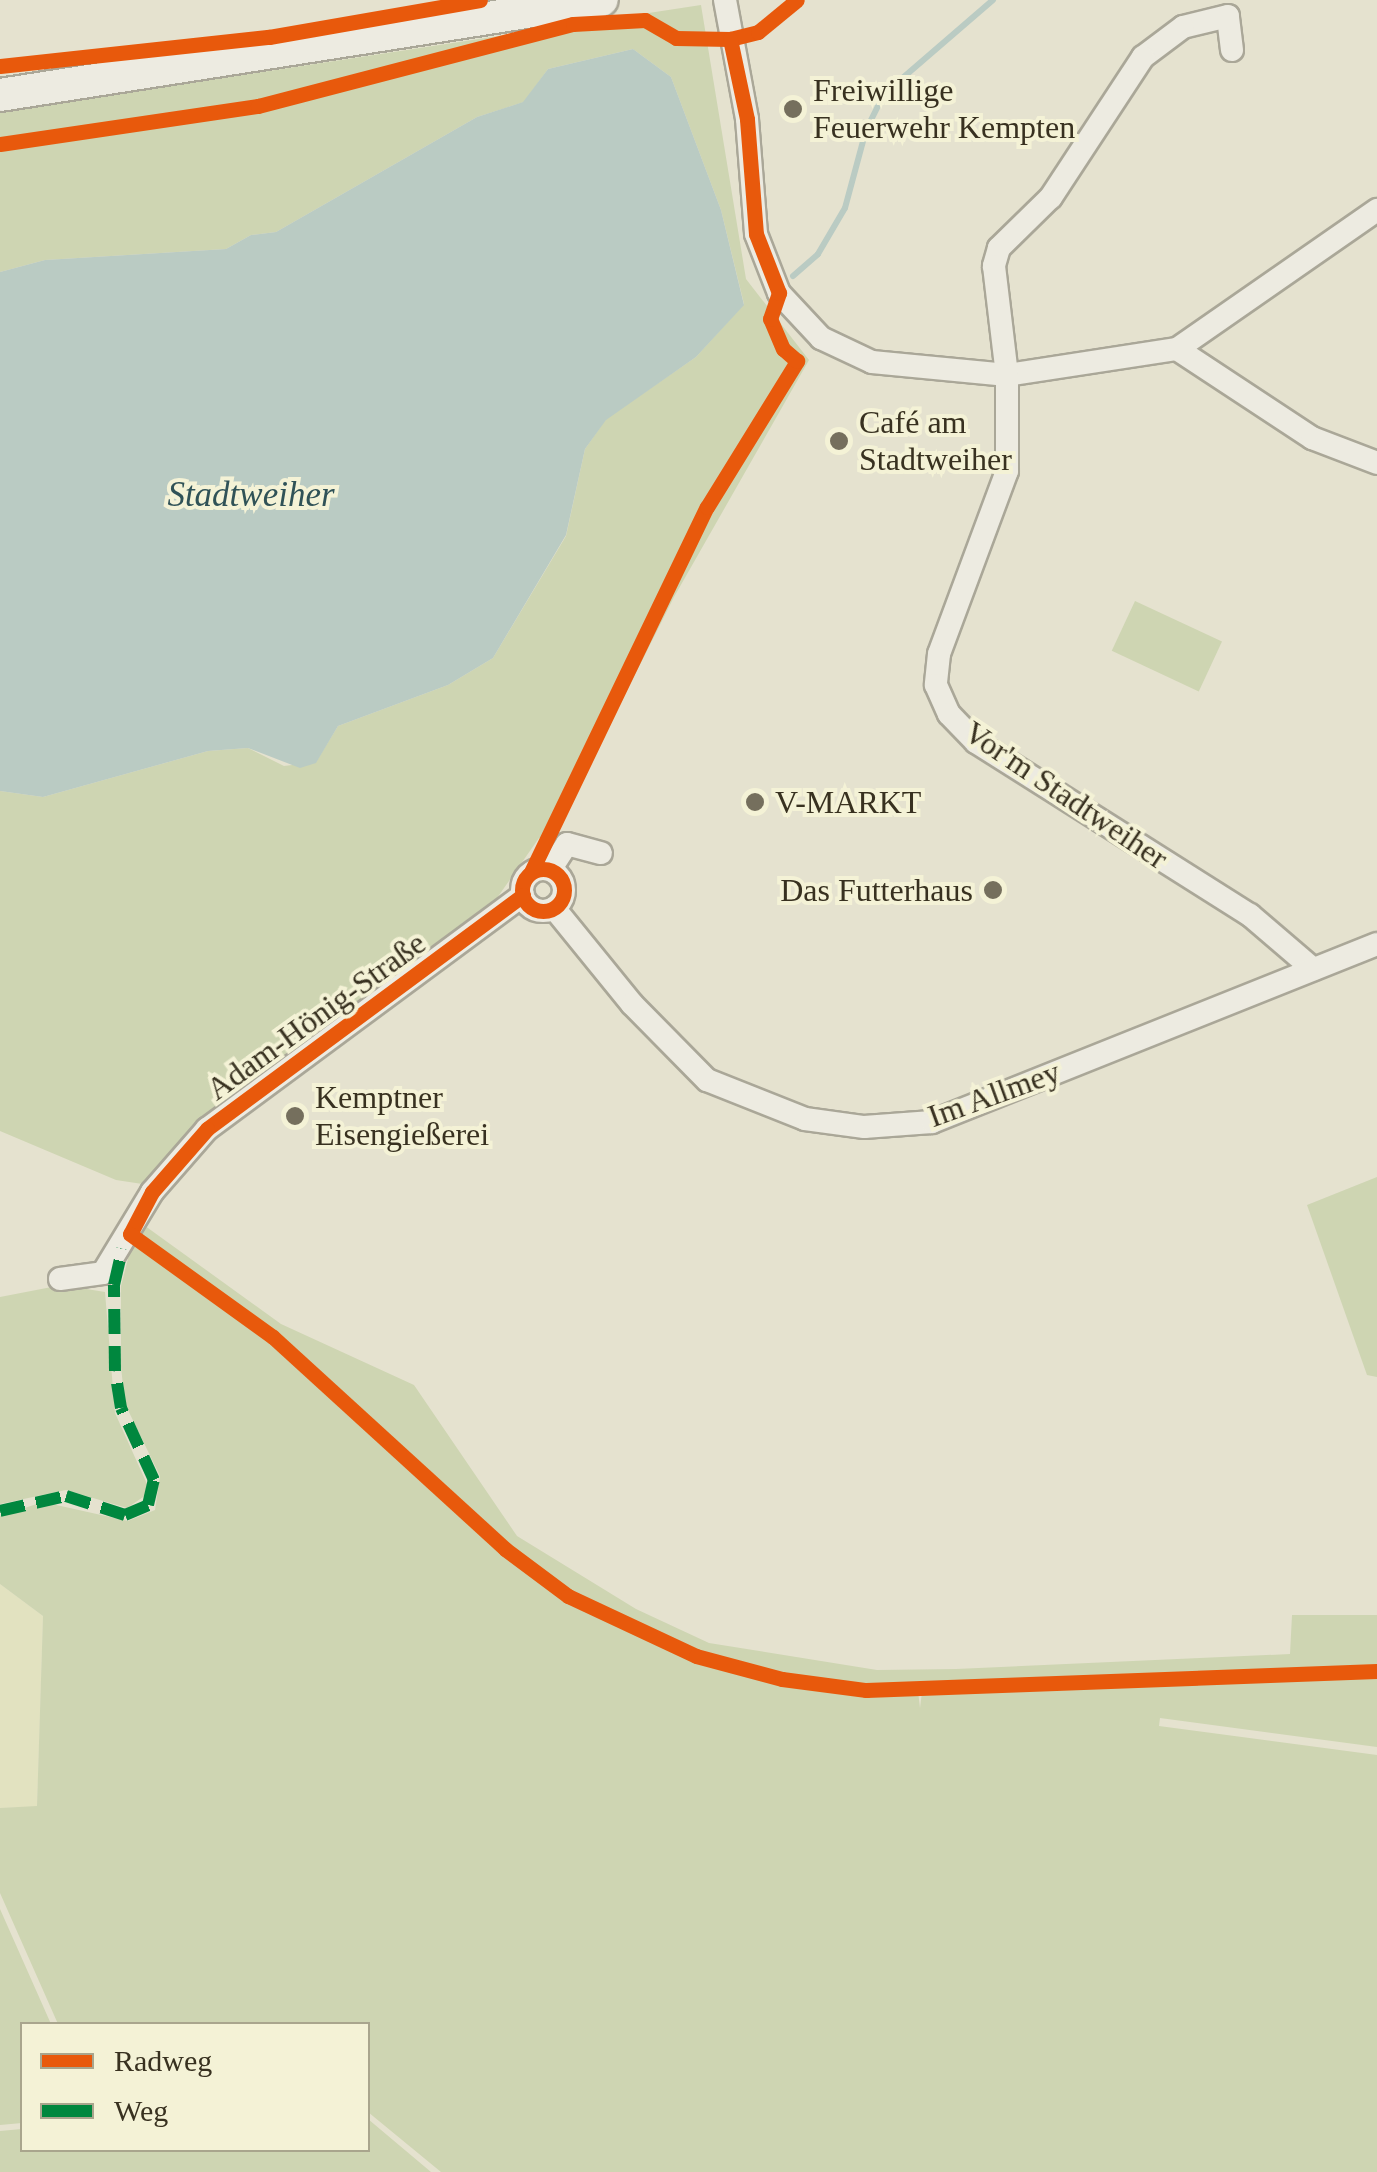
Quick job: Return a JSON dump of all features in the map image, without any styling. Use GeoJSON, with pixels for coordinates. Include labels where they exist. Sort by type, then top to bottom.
{"type":"FeatureCollection","features":[{"type":"Feature","properties":{"kind":"main road"},"geometry":{"type":"LineString","coordinates":[[0,95],[602,0]]}},
{"type":"Feature","properties":{"kind":"street"},"geometry":{"type":"LineString","coordinates":[[725,0],[747,119],[756,234],[774,282],[821,338],[872,362],[1008,375],[1177,349],[1377,210]]}},
{"type":"Feature","properties":{"kind":"street","name":"Vor'm Stadtweiher"},"geometry":{"type":"LineString","coordinates":[[1232,50],[1228,8],[1183,27],[1143,57],[1050,197],[999,248],[994,266],[1008,375],[1007,471],[939,654],[936,685],[949,714],[976,742],[1250,915],[1312,969]]}},
{"type":"Feature","properties":{"kind":"street"},"geometry":{"type":"LineString","coordinates":[[1177,349],[1312,438],[1377,463]]}},
{"type":"Feature","properties":{"kind":"street"},"geometry":{"type":"LineString","coordinates":[[550,870],[567,844],[601,853]]}},
{"type":"Feature","properties":{"kind":"street"},"geometry":{"type":"LineString","coordinates":[[523,896],[531,872],[550,870]]}},
{"type":"Feature","properties":{"kind":"street"},"geometry":{"type":"LineString","coordinates":[[550,870],[564,884],[554,908]]}},
{"type":"Feature","properties":{"kind":"street","name":"Im Allmey"},"geometry":{"type":"LineString","coordinates":[[523,896],[535,909],[554,908],[632,1004],[707,1080],[805,1120],[864,1128],[932,1122],[1377,944]]}},
{"type":"Feature","properties":{"kind":"street","name":"Adam-Hönig-Straße"},"geometry":{"type":"LineString","coordinates":[[60,1279],[103,1273],[152,1192],[207,1129],[523,896]]}},
{"type":"Feature","properties":{"kind":"green space"},"geometry":{"type":"Polygon","coordinates":[[[701,5],[746,279],[809,360],[674,597],[553,838],[539,838],[497,898],[149,1185],[116,1180],[0,1131],[0,791],[43,797],[208,751],[248,748],[284,766],[316,762],[338,726],[448,685],[493,658],[566,536],[585,449],[606,419],[696,357],[744,304],[721,210],[671,77],[633,49],[548,69],[524,102],[477,117],[276,232],[251,235],[226,249],[45,260],[0,272],[0,112],[701,5]]]}},
{"type":"Feature","properties":{"kind":"green space"},"geometry":{"type":"Polygon","coordinates":[[[1135,601],[1222,642],[1199,691],[1112,651],[1135,601]]]}},
{"type":"Feature","properties":{"kind":"green space"},"geometry":{"type":"Polygon","coordinates":[[[1377,1177],[1377,1377],[1367,1375],[1307,1205],[1377,1177]]]}},
{"type":"Feature","properties":{"kind":"green space"},"geometry":{"type":"Polygon","coordinates":[[[141,1223],[281,1324],[414,1385],[517,1536],[636,1609],[709,1643],[877,1670],[956,1669],[1290,1654],[1292,1615],[1377,1615],[1377,1669],[865,1687],[784,1676],[697,1653],[570,1593],[507,1547],[276,1336],[137,1233],[141,1223]]]}},
{"type":"Feature","properties":{"kind":"green space"},"geometry":{"type":"Polygon","coordinates":[[[133,1239],[271,1340],[505,1552],[566,1600],[695,1659],[782,1684],[918,1691],[920,1708],[922,1692],[1377,1675],[1377,1747],[1160,1718],[1159,1726],[1377,1755],[1377,2172],[441,2172],[370,2114],[370,2022],[57,2022],[0,1893],[0,1808],[37,1806],[43,1616],[0,1584],[0,1516],[43,1502],[128,1521],[155,1510],[160,1476],[125,1404],[121,1286],[133,1239]]]}},
{"type":"Feature","properties":{"kind":"green space"},"geometry":{"type":"Polygon","coordinates":[[[62,1285],[105,1292],[115,1413],[147,1484],[146,1495],[127,1508],[66,1490],[0,1504],[0,1297],[62,1285]]]}},
{"type":"Feature","properties":{"kind":"green space"},"geometry":{"type":"Polygon","coordinates":[[[0,1584],[43,1616],[37,1807],[0,1808],[0,1584]]]}},
{"type":"Feature","properties":{"kind":"green space"},"geometry":{"type":"Polygon","coordinates":[[[0,1909],[50,2022],[20,2022],[20,2123],[0,2125],[0,1909]]]}},
{"type":"Feature","properties":{"kind":"green space"},"geometry":{"type":"Polygon","coordinates":[[[370,2121],[431,2172],[0,2172],[0,2131],[20,2129],[20,2152],[370,2152],[370,2121]]]}},
{"type":"Feature","properties":{"kind":"water","name":"Stadtweiher"},"geometry":{"type":"Polygon","coordinates":[[[633,49],[671,77],[721,210],[744,305],[696,357],[606,420],[585,449],[566,535],[493,658],[448,685],[338,726],[316,763],[300,768],[248,748],[208,751],[43,797],[0,791],[0,272],[45,260],[226,249],[251,235],[276,232],[477,117],[523,102],[548,69],[633,49]]]}},
{"type":"Feature","properties":{"kind":"waterway"},"geometry":{"type":"LineString","coordinates":[[793,276],[818,254],[845,208],[866,130],[884,94],[993,0]]}},
{"type":"Feature","properties":{"kind":"marked path"},"geometry":{"type":"LineString","coordinates":[[0,1511],[66,1496],[125,1515],[148,1505],[154,1480],[121,1408],[115,1371],[114,1285],[122,1249]]}},
{"type":"Feature","properties":{"kind":"cycle path"},"geometry":{"type":"LineString","coordinates":[[0,66],[269,37],[480,0]]}},
{"type":"Feature","properties":{"kind":"cycle path"},"geometry":{"type":"LineString","coordinates":[[0,144],[258,106],[573,24],[645,20],[676,38],[730,39],[758,32],[797,0]]}},
{"type":"Feature","properties":{"kind":"cycle path"},"geometry":{"type":"LineString","coordinates":[[531,872],[707,507],[797,361],[783,349],[770,319],[779,293],[756,234],[747,119],[730,39]]}},
{"type":"Feature","properties":{"kind":"cycle path"},"geometry":{"type":"LineString","coordinates":[[543,869],[558,875],[564,890],[558,905],[543,911],[528,905],[522,890],[528,875],[543,869]]}},
{"type":"Feature","properties":{"kind":"cycle path"},"geometry":{"type":"LineString","coordinates":[[523,895],[207,1129],[152,1192],[130,1234],[273,1337],[505,1549],[568,1596],[696,1656],[782,1679],[866,1690],[1377,1671]]}},
{"type":"Feature","properties":{"kind":"place","name":"Freiwillige Feuerwehr Kempten"},"geometry":{"type":"Point","coordinates":[793,109]}},
{"type":"Feature","properties":{"kind":"place","name":"Café am Stadtweiher"},"geometry":{"type":"Point","coordinates":[839,441]}},
{"type":"Feature","properties":{"kind":"place","name":"V-MARKT"},"geometry":{"type":"Point","coordinates":[755,802]}},
{"type":"Feature","properties":{"kind":"place","name":"Das Futterhaus"},"geometry":{"type":"Point","coordinates":[993,890]}},
{"type":"Feature","properties":{"kind":"place","name":"Kemptner Eisengießerei"},"geometry":{"type":"Point","coordinates":[295,1116]}}]}
